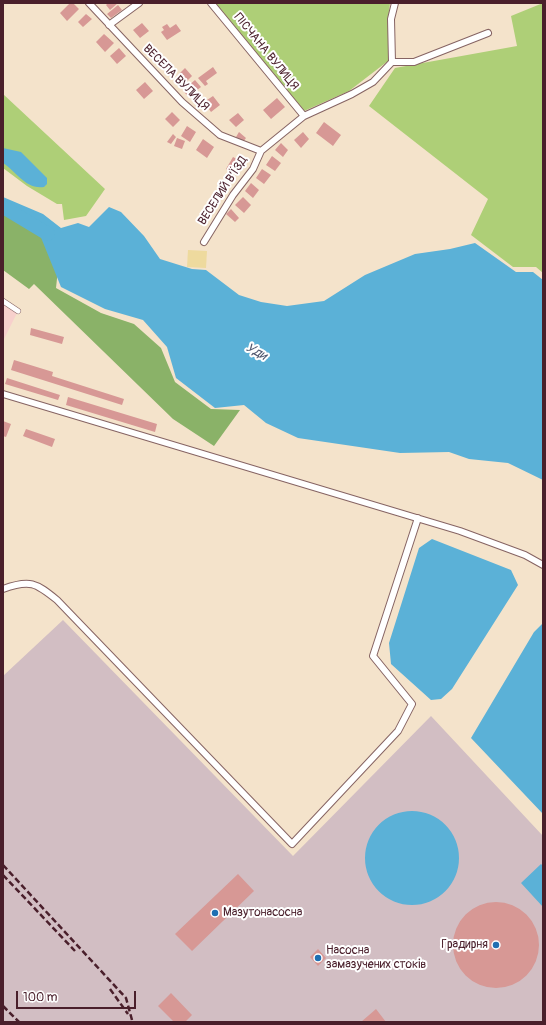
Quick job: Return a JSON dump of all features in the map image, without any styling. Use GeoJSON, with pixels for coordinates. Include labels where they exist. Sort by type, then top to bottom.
{"type":"FeatureCollection","features":[{"type":"Feature","properties":{"kind":"street","name":"ВЕСЕЛА ВУЛИЦЯ"},"geometry":{"type":"LineString","coordinates":[[88,3],[182,102],[220,135],[261,151]]}},
{"type":"Feature","properties":{"kind":"street"},"geometry":{"type":"LineString","coordinates":[[109,25],[139,3]]}},
{"type":"Feature","properties":{"kind":"street","name":"ПІСЧАНА ВУЛИЦЯ"},"geometry":{"type":"LineString","coordinates":[[211,3],[304,116]]}},
{"type":"Feature","properties":{"kind":"street"},"geometry":{"type":"LineString","coordinates":[[261,151],[304,116],[352,94],[373,82],[392,62],[391,19],[395,3]]}},
{"type":"Feature","properties":{"kind":"street"},"geometry":{"type":"LineString","coordinates":[[392,62],[414,62],[488,33]]}},
{"type":"Feature","properties":{"kind":"street","name":"ВЕСЕЛИЙ В’ЇЗД"},"geometry":{"type":"LineString","coordinates":[[204,242],[233,195],[253,169],[261,151]]}},
{"type":"Feature","properties":{"kind":"street"},"geometry":{"type":"LineString","coordinates":[[3,302],[18,311]]}},
{"type":"Feature","properties":{"kind":"street"},"geometry":{"type":"LineString","coordinates":[[3,394],[460,531],[525,555],[543,565]]}},
{"type":"Feature","properties":{"kind":"street"},"geometry":{"type":"LineString","coordinates":[[3,589],[17,584],[38,585],[57,600],[292,844],[398,731],[412,704],[373,656],[418,518]]}},
{"type":"Feature","properties":{"kind":"shaded area"},"geometry":{"type":"Polygon","coordinates":[[[3,300],[18,311],[3,341],[3,300]]]}},
{"type":"Feature","properties":{"kind":"shaded area"},"geometry":{"type":"Polygon","coordinates":[[[63,620],[293,856],[431,716],[543,836],[543,1022],[3,1022],[3,676],[63,620]]]}},
{"type":"Feature","properties":{"kind":"green space"},"geometry":{"type":"Polygon","coordinates":[[[215,3],[390,3],[388,22],[388,61],[349,91],[304,111],[215,3]]]}},
{"type":"Feature","properties":{"kind":"green space"},"geometry":{"type":"Polygon","coordinates":[[[543,3],[543,273],[536,267],[513,267],[471,235],[488,199],[369,106],[395,68],[517,46],[511,16],[543,3]]]}},
{"type":"Feature","properties":{"kind":"green space"},"geometry":{"type":"Polygon","coordinates":[[[3,94],[105,189],[86,216],[64,220],[62,204],[57,204],[27,186],[3,168],[3,94]]]}},
{"type":"Feature","properties":{"kind":"green space"},"geometry":{"type":"Polygon","coordinates":[[[3,213],[20,222],[60,250],[56,288],[101,313],[134,324],[161,348],[175,382],[211,409],[240,410],[214,446],[173,419],[34,284],[29,289],[3,270],[3,213]]]}},
{"type":"Feature","properties":{"kind":"sand"},"geometry":{"type":"Polygon","coordinates":[[[188,250],[207,251],[206,268],[187,267],[188,250]]]}},
{"type":"Feature","properties":{"kind":"water"},"geometry":{"type":"Polygon","coordinates":[[[3,148],[21,152],[47,178],[47,184],[44,187],[32,186],[22,179],[3,163],[3,148]]]}},
{"type":"Feature","properties":{"kind":"water"},"geometry":{"type":"Polygon","coordinates":[[[3,197],[43,214],[61,228],[78,223],[89,227],[109,207],[121,212],[144,236],[160,259],[192,269],[206,270],[239,295],[261,302],[287,306],[324,301],[365,275],[415,254],[450,249],[475,243],[516,272],[533,272],[543,280],[543,480],[508,463],[469,459],[449,452],[400,453],[298,438],[266,423],[244,405],[215,408],[176,378],[167,347],[143,320],[105,309],[61,287],[40,235],[29,221],[3,211],[3,197]]]}},
{"type":"Feature","properties":{"kind":"water"},"geometry":{"type":"Polygon","coordinates":[[[432,539],[511,570],[518,585],[452,689],[441,699],[431,700],[391,664],[389,643],[419,548],[432,539]]]}},
{"type":"Feature","properties":{"kind":"water"},"geometry":{"type":"Polygon","coordinates":[[[543,623],[543,814],[471,738],[534,632],[543,623]]]}},
{"type":"Feature","properties":{"kind":"water"},"geometry":{"type":"Polygon","coordinates":[[[412,811],[430,815],[445,825],[455,840],[459,858],[455,876],[445,891],[430,901],[412,905],[394,901],[379,891],[369,876],[365,858],[369,840],[379,825],[394,815],[412,811]]]}},
{"type":"Feature","properties":{"kind":"water"},"geometry":{"type":"Polygon","coordinates":[[[541,864],[543,866],[543,907],[521,883],[541,864]]]}},
{"type":"Feature","properties":{"kind":"building"},"geometry":{"type":"Polygon","coordinates":[[[70,3],[73,3],[79,9],[67,21],[60,13],[70,3]]]}},
{"type":"Feature","properties":{"kind":"building"},"geometry":{"type":"Polygon","coordinates":[[[108,3],[118,3],[110,10],[106,5],[108,3]]]}},
{"type":"Feature","properties":{"kind":"building"},"geometry":{"type":"Polygon","coordinates":[[[118,5],[122,10],[111,18],[107,14],[118,5]]]}},
{"type":"Feature","properties":{"kind":"building"},"geometry":{"type":"Polygon","coordinates":[[[86,14],[92,19],[83,27],[78,22],[86,14]]]}},
{"type":"Feature","properties":{"kind":"building"},"geometry":{"type":"Polygon","coordinates":[[[142,23],[149,31],[140,38],[133,30],[142,23]]]}},
{"type":"Feature","properties":{"kind":"building"},"geometry":{"type":"Polygon","coordinates":[[[167,24],[170,28],[176,24],[181,31],[167,40],[161,32],[164,30],[162,27],[167,24]]]}},
{"type":"Feature","properties":{"kind":"building"},"geometry":{"type":"Polygon","coordinates":[[[104,34],[114,43],[105,52],[96,42],[104,34]]]}},
{"type":"Feature","properties":{"kind":"building"},"geometry":{"type":"Polygon","coordinates":[[[119,48],[126,56],[117,64],[110,56],[119,48]]]}},
{"type":"Feature","properties":{"kind":"building"},"geometry":{"type":"Polygon","coordinates":[[[213,67],[217,73],[206,81],[208,84],[205,86],[198,78],[213,67]]]}},
{"type":"Feature","properties":{"kind":"building"},"geometry":{"type":"Polygon","coordinates":[[[185,68],[192,76],[184,84],[177,76],[185,68]]]}},
{"type":"Feature","properties":{"kind":"building"},"geometry":{"type":"Polygon","coordinates":[[[195,80],[201,87],[188,97],[183,90],[195,80]]]}},
{"type":"Feature","properties":{"kind":"building"},"geometry":{"type":"Polygon","coordinates":[[[145,82],[153,91],[144,99],[136,90],[145,82]]]}},
{"type":"Feature","properties":{"kind":"building"},"geometry":{"type":"Polygon","coordinates":[[[213,96],[220,105],[211,112],[204,102],[213,96]]]}},
{"type":"Feature","properties":{"kind":"building"},"geometry":{"type":"Polygon","coordinates":[[[277,98],[285,107],[271,119],[263,110],[277,98]]]}},
{"type":"Feature","properties":{"kind":"building"},"geometry":{"type":"Polygon","coordinates":[[[172,112],[180,120],[173,127],[165,119],[172,112]]]}},
{"type":"Feature","properties":{"kind":"building"},"geometry":{"type":"Polygon","coordinates":[[[238,113],[244,120],[236,127],[229,120],[238,113]]]}},
{"type":"Feature","properties":{"kind":"building"},"geometry":{"type":"Polygon","coordinates":[[[324,122],[341,135],[333,146],[316,133],[324,122]]]}},
{"type":"Feature","properties":{"kind":"building"},"geometry":{"type":"Polygon","coordinates":[[[187,126],[196,132],[190,142],[181,136],[187,126]]]}},
{"type":"Feature","properties":{"kind":"building"},"geometry":{"type":"Polygon","coordinates":[[[239,132],[246,138],[243,142],[236,137],[239,132]]]}},
{"type":"Feature","properties":{"kind":"building"},"geometry":{"type":"Polygon","coordinates":[[[303,132],[309,139],[301,148],[294,140],[303,132]]]}},
{"type":"Feature","properties":{"kind":"building"},"geometry":{"type":"Polygon","coordinates":[[[173,134],[176,137],[171,144],[167,142],[173,134]]]}},
{"type":"Feature","properties":{"kind":"building"},"geometry":{"type":"Polygon","coordinates":[[[177,138],[185,141],[182,149],[174,146],[177,138]]]}},
{"type":"Feature","properties":{"kind":"building"},"geometry":{"type":"Polygon","coordinates":[[[203,139],[214,147],[207,158],[196,150],[203,139]]]}},
{"type":"Feature","properties":{"kind":"building"},"geometry":{"type":"Polygon","coordinates":[[[281,143],[288,150],[283,157],[275,150],[281,143]]]}},
{"type":"Feature","properties":{"kind":"building"},"geometry":{"type":"Polygon","coordinates":[[[272,156],[281,163],[275,171],[266,165],[272,156]]]}},
{"type":"Feature","properties":{"kind":"building"},"geometry":{"type":"Polygon","coordinates":[[[233,157],[243,162],[236,174],[226,169],[233,157]]]}},
{"type":"Feature","properties":{"kind":"building"},"geometry":{"type":"Polygon","coordinates":[[[262,169],[271,175],[264,184],[256,178],[262,169]]]}},
{"type":"Feature","properties":{"kind":"building"},"geometry":{"type":"Polygon","coordinates":[[[251,183],[259,190],[253,198],[245,191],[251,183]]]}},
{"type":"Feature","properties":{"kind":"building"},"geometry":{"type":"Polygon","coordinates":[[[243,197],[251,205],[244,213],[235,205],[243,197]]]}},
{"type":"Feature","properties":{"kind":"building"},"geometry":{"type":"Polygon","coordinates":[[[231,209],[239,218],[235,222],[226,214],[231,209]]]}},
{"type":"Feature","properties":{"kind":"building"},"geometry":{"type":"Polygon","coordinates":[[[31,328],[64,337],[62,344],[30,335],[31,328]]]}},
{"type":"Feature","properties":{"kind":"building"},"geometry":{"type":"Polygon","coordinates":[[[14,360],[53,372],[52,376],[124,399],[122,405],[11,370],[14,360]]]}},
{"type":"Feature","properties":{"kind":"building"},"geometry":{"type":"Polygon","coordinates":[[[7,378],[60,395],[58,400],[5,384],[7,378]]]}},
{"type":"Feature","properties":{"kind":"building"},"geometry":{"type":"Polygon","coordinates":[[[68,397],[157,424],[155,432],[66,405],[68,397]]]}},
{"type":"Feature","properties":{"kind":"building"},"geometry":{"type":"Polygon","coordinates":[[[3,421],[11,424],[6,437],[3,436],[3,421]]]}},
{"type":"Feature","properties":{"kind":"building"},"geometry":{"type":"Polygon","coordinates":[[[26,429],[55,439],[52,447],[23,436],[26,429]]]}},
{"type":"Feature","properties":{"kind":"building","name":"Мазутонасосна"},"geometry":{"type":"Polygon","coordinates":[[[238,874],[254,891],[192,951],[175,934],[238,874]]]}},
{"type":"Feature","properties":{"kind":"building","name":"Градирня"},"geometry":{"type":"Polygon","coordinates":[[[496,902],[512,905],[520,909],[532,921],[536,929],[539,945],[536,961],[532,969],[520,981],[512,985],[496,988],[480,985],[472,981],[460,969],[456,961],[453,945],[456,929],[460,921],[472,909],[480,905],[496,902]]]}},
{"type":"Feature","properties":{"kind":"building","name":"Насосна замазучених стоків"},"geometry":{"type":"Polygon","coordinates":[[[318,949],[326,958],[318,966],[310,957],[318,949]]]}},
{"type":"Feature","properties":{"kind":"building"},"geometry":{"type":"Polygon","coordinates":[[[171,993],[192,1015],[185,1022],[174,1022],[158,1006],[171,993]]]}},
{"type":"Feature","properties":{"kind":"building"},"geometry":{"type":"Polygon","coordinates":[[[376,1009],[386,1022],[361,1022],[376,1009]]]}},
{"type":"Feature","properties":{"kind":"waterway","name":"Уди"},"geometry":{"type":"LineString","coordinates":[[3,207],[48,234]]}},
{"type":"Feature","properties":{"kind":"railway"},"geometry":{"type":"LineString","coordinates":[[3,865],[126,998],[132,1020]]}},
{"type":"Feature","properties":{"kind":"railway"},"geometry":{"type":"LineString","coordinates":[[3,875],[75,951]]}},
{"type":"Feature","properties":{"kind":"railway"},"geometry":{"type":"LineString","coordinates":[[110,989],[128,1014]]}},
{"type":"Feature","properties":{"kind":"railway"},"geometry":{"type":"LineString","coordinates":[[3,1006],[19,1022]]}},
{"type":"Feature","properties":{"kind":"place","name":"Мазутонасосна"},"geometry":{"type":"Point","coordinates":[215,913]}},
{"type":"Feature","properties":{"kind":"place","name":"Градирня"},"geometry":{"type":"Point","coordinates":[496,945]}},
{"type":"Feature","properties":{"kind":"place","name":"Насосна замазучених стоків"},"geometry":{"type":"Point","coordinates":[318,958]}}]}
